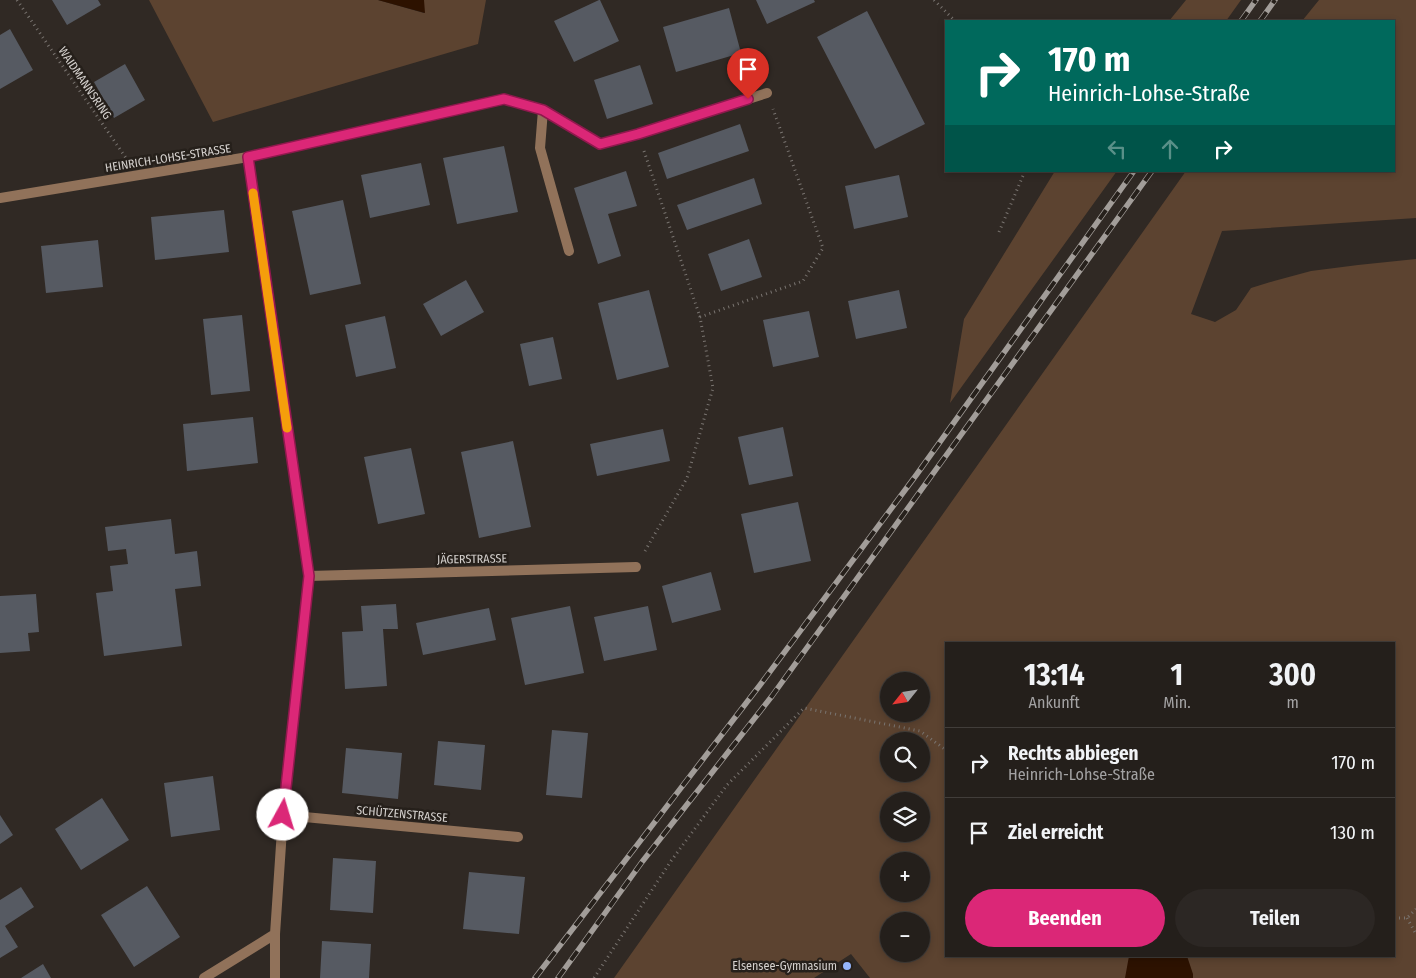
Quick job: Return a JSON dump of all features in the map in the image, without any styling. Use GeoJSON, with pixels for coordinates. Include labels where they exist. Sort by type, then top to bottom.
{"type":"FeatureCollection","features":[{"type":"Feature","properties":{"kind":"street","name":"HEINRICH-LOHSE-STRASSE"},"geometry":{"type":"LineString","coordinates":[[0,198],[248,157],[504,99],[543,110],[600,144],[638,134],[767,93]]}},
{"type":"Feature","properties":{"kind":"street"},"geometry":{"type":"LineString","coordinates":[[543,110],[540,148],[569,251]]}},
{"type":"Feature","properties":{"kind":"street"},"geometry":{"type":"LineString","coordinates":[[248,157],[309,576],[283,815],[275,934],[275,978]]}},
{"type":"Feature","properties":{"kind":"street","name":"JÄGERSTRASSE"},"geometry":{"type":"LineString","coordinates":[[309,576],[636,567]]}},
{"type":"Feature","properties":{"kind":"street","name":"SCHÜTZENSTRASSE"},"geometry":{"type":"LineString","coordinates":[[283,815],[518,838]]}},
{"type":"Feature","properties":{"kind":"street"},"geometry":{"type":"LineString","coordinates":[[204,978],[275,934]]}},
{"type":"Feature","properties":{"kind":"path","name":"WAIDMANNSRING"},"geometry":{"type":"LineString","coordinates":[[17,0],[138,176]]}},
{"type":"Feature","properties":{"kind":"path"},"geometry":{"type":"LineString","coordinates":[[934,0],[955,20]]}},
{"type":"Feature","properties":{"kind":"path"},"geometry":{"type":"LineString","coordinates":[[700,317],[802,281],[823,248],[767,93]]}},
{"type":"Feature","properties":{"kind":"path"},"geometry":{"type":"LineString","coordinates":[[636,567],[687,478],[713,388],[700,317],[638,134]]}},
{"type":"Feature","properties":{"kind":"path"},"geometry":{"type":"LineString","coordinates":[[999,232],[1025,172]]}},
{"type":"Feature","properties":{"kind":"path"},"geometry":{"type":"LineString","coordinates":[[594,978],[671,861],[727,785],[804,708],[920,731],[945,749]]}},
{"type":"Feature","properties":{"kind":"path"},"geometry":{"type":"LineString","coordinates":[[1395,918],[1407,918],[1416,909]]}},
{"type":"Feature","properties":{"kind":"path"},"geometry":{"type":"LineString","coordinates":[[1407,918],[1416,934]]}},
{"type":"Feature","properties":{"kind":"shaded area"},"geometry":{"type":"Polygon","coordinates":[[[149,0],[378,0],[424,13],[424,0],[486,0],[478,44],[213,122],[149,0]]]}},
{"type":"Feature","properties":{"kind":"shaded area"},"geometry":{"type":"Polygon","coordinates":[[[378,0],[424,0],[425,13],[378,0]]]}},
{"type":"Feature","properties":{"kind":"shaded area"},"geometry":{"type":"Polygon","coordinates":[[[1186,0],[1241,0],[1227,20],[1170,20],[1186,0]]]}},
{"type":"Feature","properties":{"kind":"shaded area"},"geometry":{"type":"Polygon","coordinates":[[[1319,0],[1416,0],[1416,218],[1222,231],[1191,314],[1215,322],[1236,310],[1251,288],[1311,271],[1416,259],[1416,978],[870,978],[851,954],[814,978],[614,978],[1185,172],[1395,172],[1395,20],[1303,20],[1319,0]]]}},
{"type":"Feature","properties":{"kind":"shaded area"},"geometry":{"type":"Polygon","coordinates":[[[1054,172],[1116,172],[950,403],[964,319],[1054,172]]]}},
{"type":"Feature","properties":{"kind":"shaded area"},"geometry":{"type":"Polygon","coordinates":[[[1129,957],[1187,957],[1193,974],[1193,978],[1125,978],[1129,957]]]}},
{"type":"Feature","properties":{"kind":"building"},"geometry":{"type":"Polygon","coordinates":[[[52,0],[98,0],[101,5],[67,25],[52,0]]]}},
{"type":"Feature","properties":{"kind":"building"},"geometry":{"type":"Polygon","coordinates":[[[599,0],[619,41],[574,62],[554,21],[599,0]]]}},
{"type":"Feature","properties":{"kind":"building"},"geometry":{"type":"Polygon","coordinates":[[[756,0],[814,0],[815,2],[767,24],[756,0]]]}},
{"type":"Feature","properties":{"kind":"building"},"geometry":{"type":"Polygon","coordinates":[[[729,8],[741,53],[676,72],[663,27],[729,8]]]}},
{"type":"Feature","properties":{"kind":"building"},"geometry":{"type":"Polygon","coordinates":[[[867,11],[925,124],[875,149],[817,37],[867,11]]]}},
{"type":"Feature","properties":{"kind":"building"},"geometry":{"type":"Polygon","coordinates":[[[10,29],[33,70],[0,89],[0,35],[10,29]]]}},
{"type":"Feature","properties":{"kind":"building"},"geometry":{"type":"Polygon","coordinates":[[[125,64],[145,100],[114,118],[94,82],[125,64]]]}},
{"type":"Feature","properties":{"kind":"building"},"geometry":{"type":"Polygon","coordinates":[[[640,65],[653,104],[607,119],[594,80],[640,65]]]}},
{"type":"Feature","properties":{"kind":"building"},"geometry":{"type":"Polygon","coordinates":[[[740,124],[749,151],[667,179],[658,153],[740,124]]]}},
{"type":"Feature","properties":{"kind":"building"},"geometry":{"type":"Polygon","coordinates":[[[504,146],[518,212],[457,224],[443,158],[504,146]]]}},
{"type":"Feature","properties":{"kind":"building"},"geometry":{"type":"Polygon","coordinates":[[[421,163],[430,205],[370,218],[361,175],[421,163]]]}},
{"type":"Feature","properties":{"kind":"building"},"geometry":{"type":"Polygon","coordinates":[[[626,171],[637,206],[608,214],[621,256],[598,264],[574,188],[626,171]]]}},
{"type":"Feature","properties":{"kind":"building"},"geometry":{"type":"Polygon","coordinates":[[[899,175],[908,217],[854,229],[845,186],[899,175]]]}},
{"type":"Feature","properties":{"kind":"building"},"geometry":{"type":"Polygon","coordinates":[[[754,178],[762,204],[687,230],[677,205],[754,178]]]}},
{"type":"Feature","properties":{"kind":"building"},"geometry":{"type":"Polygon","coordinates":[[[343,200],[361,284],[310,295],[292,211],[343,200]]]}},
{"type":"Feature","properties":{"kind":"building"},"geometry":{"type":"Polygon","coordinates":[[[224,210],[229,252],[155,260],[151,217],[224,210]]]}},
{"type":"Feature","properties":{"kind":"building"},"geometry":{"type":"Polygon","coordinates":[[[749,239],[762,277],[721,291],[708,254],[749,239]]]}},
{"type":"Feature","properties":{"kind":"building"},"geometry":{"type":"Polygon","coordinates":[[[98,240],[103,287],[46,293],[41,246],[98,240]]]}},
{"type":"Feature","properties":{"kind":"building"},"geometry":{"type":"Polygon","coordinates":[[[466,280],[484,312],[441,336],[423,304],[466,280]]]}},
{"type":"Feature","properties":{"kind":"building"},"geometry":{"type":"Polygon","coordinates":[[[649,290],[669,367],[617,380],[598,303],[649,290]]]}},
{"type":"Feature","properties":{"kind":"building"},"geometry":{"type":"Polygon","coordinates":[[[899,290],[907,328],[856,339],[848,301],[899,290]]]}},
{"type":"Feature","properties":{"kind":"building"},"geometry":{"type":"Polygon","coordinates":[[[809,311],[819,357],[773,367],[763,320],[809,311]]]}},
{"type":"Feature","properties":{"kind":"building"},"geometry":{"type":"Polygon","coordinates":[[[242,315],[250,391],[211,395],[203,319],[242,315]]]}},
{"type":"Feature","properties":{"kind":"building"},"geometry":{"type":"Polygon","coordinates":[[[385,316],[396,368],[356,377],[345,325],[385,316]]]}},
{"type":"Feature","properties":{"kind":"building"},"geometry":{"type":"Polygon","coordinates":[[[553,337],[562,379],[529,386],[520,344],[553,337]]]}},
{"type":"Feature","properties":{"kind":"building"},"geometry":{"type":"Polygon","coordinates":[[[253,417],[258,463],[187,471],[183,424],[253,417]]]}},
{"type":"Feature","properties":{"kind":"building"},"geometry":{"type":"Polygon","coordinates":[[[783,427],[793,476],[749,485],[738,437],[783,427]]]}},
{"type":"Feature","properties":{"kind":"building"},"geometry":{"type":"Polygon","coordinates":[[[663,429],[670,461],[597,476],[590,444],[663,429]]]}},
{"type":"Feature","properties":{"kind":"building"},"geometry":{"type":"Polygon","coordinates":[[[513,441],[531,527],[479,538],[461,452],[513,441]]]}},
{"type":"Feature","properties":{"kind":"building"},"geometry":{"type":"Polygon","coordinates":[[[411,448],[425,514],[378,524],[364,457],[411,448]]]}},
{"type":"Feature","properties":{"kind":"building"},"geometry":{"type":"Polygon","coordinates":[[[798,502],[811,561],[754,573],[741,514],[798,502]]]}},
{"type":"Feature","properties":{"kind":"building"},"geometry":{"type":"Polygon","coordinates":[[[171,519],[175,554],[197,551],[201,586],[175,589],[182,646],[104,656],[96,593],[113,591],[110,566],[128,564],[126,549],[108,551],[105,527],[171,519]]]}},
{"type":"Feature","properties":{"kind":"building"},"geometry":{"type":"Polygon","coordinates":[[[711,572],[721,610],[672,623],[662,586],[711,572]]]}},
{"type":"Feature","properties":{"kind":"building"},"geometry":{"type":"Polygon","coordinates":[[[36,594],[39,632],[28,633],[30,651],[0,653],[0,596],[36,594]]]}},
{"type":"Feature","properties":{"kind":"building"},"geometry":{"type":"Polygon","coordinates":[[[396,604],[398,629],[383,629],[387,686],[345,689],[342,632],[363,631],[361,606],[396,604]]]}},
{"type":"Feature","properties":{"kind":"building"},"geometry":{"type":"Polygon","coordinates":[[[570,606],[584,673],[525,685],[511,618],[570,606]]]}},
{"type":"Feature","properties":{"kind":"building"},"geometry":{"type":"Polygon","coordinates":[[[648,606],[657,650],[604,661],[594,617],[648,606]]]}},
{"type":"Feature","properties":{"kind":"building"},"geometry":{"type":"Polygon","coordinates":[[[489,608],[496,640],[423,655],[416,623],[489,608]]]}},
{"type":"Feature","properties":{"kind":"building"},"geometry":{"type":"Polygon","coordinates":[[[552,730],[588,733],[582,798],[546,795],[552,730]]]}},
{"type":"Feature","properties":{"kind":"building"},"geometry":{"type":"Polygon","coordinates":[[[438,741],[485,745],[481,790],[434,785],[438,741]]]}},
{"type":"Feature","properties":{"kind":"building"},"geometry":{"type":"Polygon","coordinates":[[[346,748],[402,753],[398,799],[342,793],[346,748]]]}},
{"type":"Feature","properties":{"kind":"building"},"geometry":{"type":"Polygon","coordinates":[[[213,776],[220,830],[171,837],[164,783],[213,776]]]}},
{"type":"Feature","properties":{"kind":"building"},"geometry":{"type":"Polygon","coordinates":[[[102,798],[129,840],[81,870],[55,829],[102,798]]]}},
{"type":"Feature","properties":{"kind":"building"},"geometry":{"type":"Polygon","coordinates":[[[0,815],[13,835],[0,844],[0,815]]]}},
{"type":"Feature","properties":{"kind":"building"},"geometry":{"type":"Polygon","coordinates":[[[333,858],[376,861],[373,913],[330,910],[333,858]]]}},
{"type":"Feature","properties":{"kind":"building"},"geometry":{"type":"Polygon","coordinates":[[[469,872],[525,877],[519,934],[463,929],[469,872]]]}},
{"type":"Feature","properties":{"kind":"building"},"geometry":{"type":"Polygon","coordinates":[[[147,886],[180,937],[134,967],[101,915],[147,886]]]}},
{"type":"Feature","properties":{"kind":"building"},"geometry":{"type":"Polygon","coordinates":[[[21,887],[34,907],[5,926],[18,947],[0,958],[0,900],[21,887]]]}},
{"type":"Feature","properties":{"kind":"building"},"geometry":{"type":"Polygon","coordinates":[[[322,941],[371,944],[369,978],[320,978],[322,941]]]}},
{"type":"Feature","properties":{"kind":"building"},"geometry":{"type":"Polygon","coordinates":[[[43,964],[51,978],[21,978],[43,964]]]}},
{"type":"Feature","properties":{"kind":"railway"},"geometry":{"type":"LineString","coordinates":[[1242,20],[1256,0]]}},
{"type":"Feature","properties":{"kind":"railway"},"geometry":{"type":"LineString","coordinates":[[1261,20],[1275,0]]}},
{"type":"Feature","properties":{"kind":"railway"},"geometry":{"type":"LineString","coordinates":[[535,978],[760,685],[917,474],[1133,172]]}},
{"type":"Feature","properties":{"kind":"railway"},"geometry":{"type":"LineString","coordinates":[[558,978],[642,862],[772,696],[1151,172]]}},
{"type":"Feature","properties":{"kind":"slow traffic"},"geometry":{"type":"LineString","coordinates":[[253,193],[287,428]]}},
{"type":"Feature","properties":{"kind":"place","name":"Elsensee-Gymnasium"},"geometry":{"type":"Point","coordinates":[847,966]}},
{"type":"Feature","properties":{"kind":"route"},"geometry":{"type":"LineString","coordinates":[[283,815],[309,576],[248,157],[504,99],[543,110],[600,144],[748,99]]}}]}
